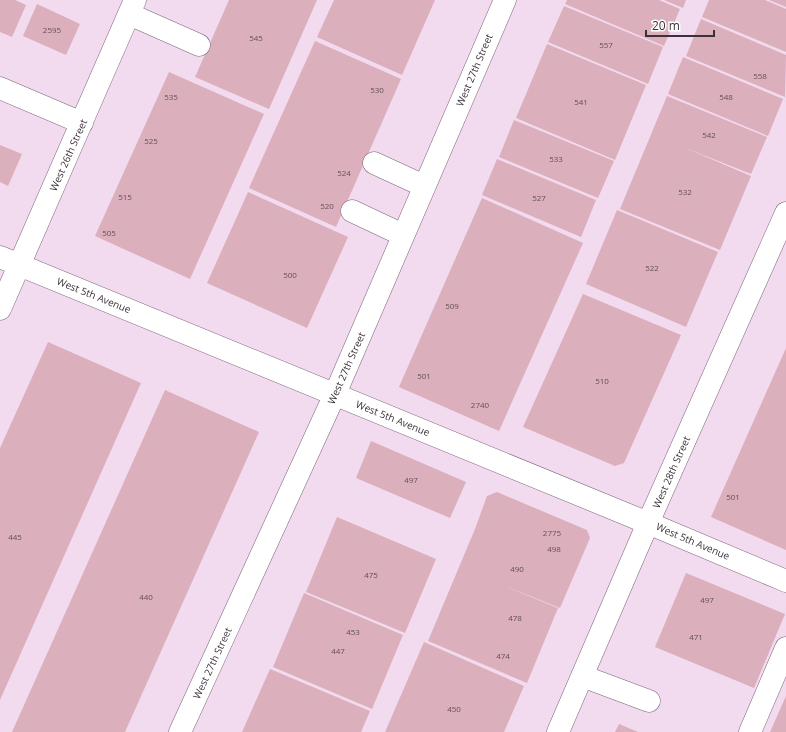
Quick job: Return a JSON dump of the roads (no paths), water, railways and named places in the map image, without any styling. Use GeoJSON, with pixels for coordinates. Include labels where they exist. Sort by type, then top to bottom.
{"type":"FeatureCollection","features":[{"type":"Feature","properties":{"kind":"street","name":"West 27th Street"},"geometry":{"type":"LineString","coordinates":[[180,732],[335,394],[505,0]]}},
{"type":"Feature","properties":{"kind":"street"},"geometry":{"type":"LineString","coordinates":[[132,7],[200,45]]}},
{"type":"Feature","properties":{"kind":"street","name":"West 26th Street"},"geometry":{"type":"LineString","coordinates":[[0,309],[10,260],[82,122],[132,7]]}},
{"type":"Feature","properties":{"kind":"street"},"geometry":{"type":"LineString","coordinates":[[0,88],[82,122]]}},
{"type":"Feature","properties":{"kind":"street"},"geometry":{"type":"LineString","coordinates":[[374,164],[424,186]]}},
{"type":"Feature","properties":{"kind":"street"},"geometry":{"type":"LineString","coordinates":[[352,211],[403,235]]}},
{"type":"Feature","properties":{"kind":"street","name":"West 28th Street"},"geometry":{"type":"LineString","coordinates":[[558,732],[648,522],[786,213]]}},
{"type":"Feature","properties":{"kind":"street","name":"West 5th Avenue"},"geometry":{"type":"LineString","coordinates":[[10,260],[648,522],[786,581]]}},
{"type":"Feature","properties":{"kind":"street"},"geometry":{"type":"LineString","coordinates":[[750,732],[786,648]]}},
{"type":"Feature","properties":{"kind":"street"},"geometry":{"type":"LineString","coordinates":[[582,676],[649,701]]}}]}
